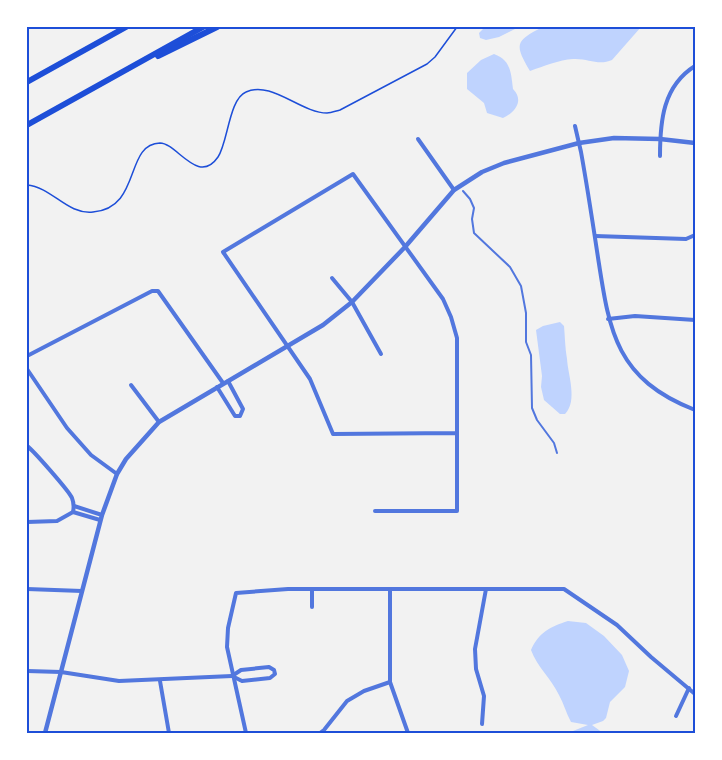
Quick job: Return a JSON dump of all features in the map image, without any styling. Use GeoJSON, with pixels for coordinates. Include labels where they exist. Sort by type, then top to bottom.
{"type":"FeatureCollection","features":[{"type":"Feature","properties":{"kind":"highway"},"geometry":{"type":"LineString","coordinates":[[109,36],[117,27]]}},
{"type":"Feature","properties":{"kind":"highway"},"geometry":{"type":"LineString","coordinates":[[27,82],[126,27]]}},
{"type":"Feature","properties":{"kind":"highway"},"geometry":{"type":"LineString","coordinates":[[27,125],[203,27]]}},
{"type":"Feature","properties":{"kind":"highway"},"geometry":{"type":"LineString","coordinates":[[116,75],[133,69],[217,27]]}},
{"type":"Feature","properties":{"kind":"street"},"geometry":{"type":"LineString","coordinates":[[660,156],[665,105],[677,81],[695,66]]}},
{"type":"Feature","properties":{"kind":"street"},"geometry":{"type":"LineString","coordinates":[[575,126],[608,319],[617,346],[631,367],[648,384],[674,402],[695,410]]}},
{"type":"Feature","properties":{"kind":"street"},"geometry":{"type":"LineString","coordinates":[[45,733],[101,517],[117,474],[126,459],[159,422],[323,325],[352,302],[405,247],[454,190],[482,172],[504,163],[579,143],[614,138],[660,139],[695,143]]}},
{"type":"Feature","properties":{"kind":"street"},"geometry":{"type":"LineString","coordinates":[[418,140],[454,190]]}},
{"type":"Feature","properties":{"kind":"street"},"geometry":{"type":"LineString","coordinates":[[375,511],[457,511],[457,338],[452,317],[443,299],[353,174],[223,252],[310,379],[333,434],[456,433]]}},
{"type":"Feature","properties":{"kind":"street"},"geometry":{"type":"LineString","coordinates":[[463,191],[474,208],[471,219],[474,233],[510,267],[521,286],[526,313],[526,342],[531,356],[532,408],[537,420],[554,443],[557,453]]}},
{"type":"Feature","properties":{"kind":"street"},"geometry":{"type":"LineString","coordinates":[[595,236],[686,239],[695,235]]}},
{"type":"Feature","properties":{"kind":"street"},"geometry":{"type":"LineString","coordinates":[[332,278],[352,302],[381,354]]}},
{"type":"Feature","properties":{"kind":"street"},"geometry":{"type":"LineString","coordinates":[[27,357],[152,291],[158,291],[243,409],[240,416],[235,417],[217,387]]}},
{"type":"Feature","properties":{"kind":"street"},"geometry":{"type":"LineString","coordinates":[[608,319],[635,316],[695,320]]}},
{"type":"Feature","properties":{"kind":"street"},"geometry":{"type":"LineString","coordinates":[[27,369],[68,428],[91,455],[117,474]]}},
{"type":"Feature","properties":{"kind":"street"},"geometry":{"type":"LineString","coordinates":[[131,385],[159,422]]}},
{"type":"Feature","properties":{"kind":"street"},"geometry":{"type":"LineString","coordinates":[[27,446],[35,451],[49,471],[71,495],[73,512]]}},
{"type":"Feature","properties":{"kind":"street"},"geometry":{"type":"LineString","coordinates":[[74,506],[101,517]]}},
{"type":"Feature","properties":{"kind":"street"},"geometry":{"type":"LineString","coordinates":[[27,522],[57,521],[73,512],[101,517]]}},
{"type":"Feature","properties":{"kind":"street"},"geometry":{"type":"LineString","coordinates":[[27,589],[83,591]]}},
{"type":"Feature","properties":{"kind":"street"},"geometry":{"type":"LineString","coordinates":[[246,733],[227,646],[228,628],[236,593],[288,589],[564,589],[617,625],[695,694]]}},
{"type":"Feature","properties":{"kind":"street"},"geometry":{"type":"LineString","coordinates":[[312,590],[312,607]]}},
{"type":"Feature","properties":{"kind":"street"},"geometry":{"type":"LineString","coordinates":[[390,590],[390,682],[408,733]]}},
{"type":"Feature","properties":{"kind":"street"},"geometry":{"type":"LineString","coordinates":[[482,724],[484,696],[476,669],[475,649],[486,590]]}},
{"type":"Feature","properties":{"kind":"street"},"geometry":{"type":"LineString","coordinates":[[27,671],[61,672],[119,681],[160,681],[232,676],[241,670],[269,667],[274,670],[275,675],[270,678],[242,681],[232,676]]}},
{"type":"Feature","properties":{"kind":"street"},"geometry":{"type":"LineString","coordinates":[[160,681],[169,733]]}},
{"type":"Feature","properties":{"kind":"street"},"geometry":{"type":"LineString","coordinates":[[324,732],[347,701],[364,691],[390,682]]}},
{"type":"Feature","properties":{"kind":"street"},"geometry":{"type":"LineString","coordinates":[[676,716],[689,688]]}},
{"type":"Feature","properties":{"kind":"path"},"geometry":{"type":"LineString","coordinates":[[27,185],[42,188],[79,211],[91,213],[106,210],[118,201],[127,189],[138,155],[145,148],[158,143],[165,144],[198,166],[213,162],[219,156],[225,141],[237,99],[245,92],[260,89],[277,94],[309,110],[328,113],[340,110],[427,64],[435,57],[457,27]]}},
{"type":"Feature","properties":{"kind":"water"},"geometry":{"type":"Polygon","coordinates":[[[485,27],[519,27],[499,37],[486,40],[480,38],[479,33],[485,27]]]}},
{"type":"Feature","properties":{"kind":"water"},"geometry":{"type":"Polygon","coordinates":[[[543,27],[641,27],[612,60],[607,62],[568,60],[530,71],[522,55],[520,44],[527,36],[543,27]]]}},
{"type":"Feature","properties":{"kind":"water"},"geometry":{"type":"Polygon","coordinates":[[[494,54],[507,63],[511,72],[513,89],[518,97],[515,109],[503,118],[487,113],[484,103],[467,89],[467,73],[481,60],[494,54]]]}},
{"type":"Feature","properties":{"kind":"water"},"geometry":{"type":"Polygon","coordinates":[[[560,322],[564,326],[572,395],[569,409],[565,414],[560,414],[544,400],[536,330],[560,322]]]}},
{"type":"Feature","properties":{"kind":"water"},"geometry":{"type":"Polygon","coordinates":[[[568,621],[586,623],[604,636],[622,655],[629,671],[625,687],[610,702],[606,718],[592,725],[603,733],[573,733],[588,725],[571,722],[556,689],[531,650],[546,631],[568,621]]]}}]}
